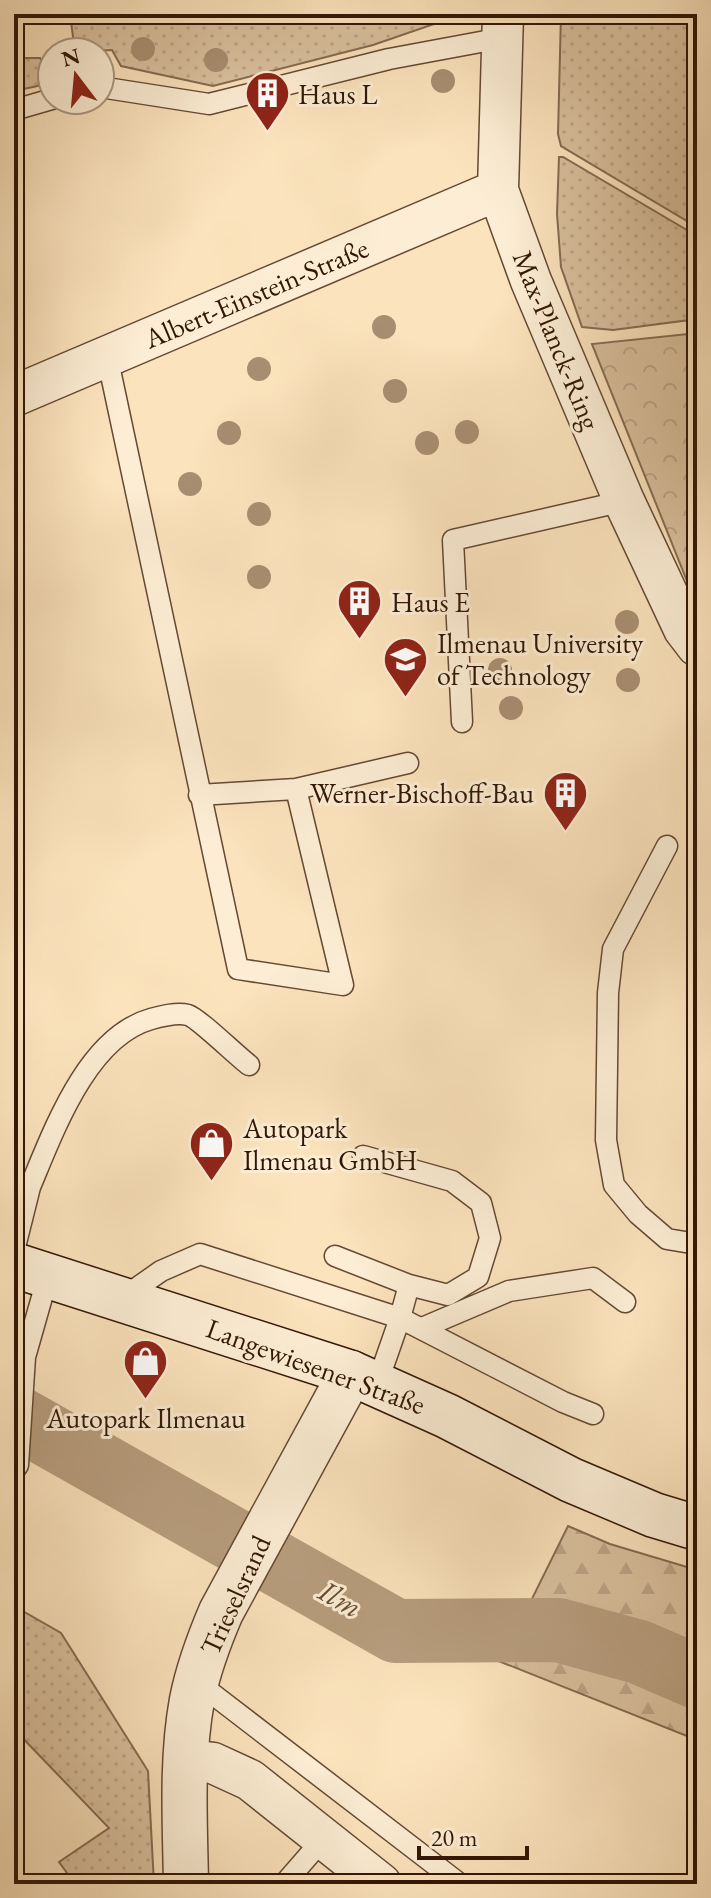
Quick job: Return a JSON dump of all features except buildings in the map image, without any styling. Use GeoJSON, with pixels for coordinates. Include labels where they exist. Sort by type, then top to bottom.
{"type":"FeatureCollection","features":[{"type":"Feature","properties":{"kind":"main road","name":"Langewiesener Straße"},"geometry":{"type":"LineString","coordinates":[[25,1264],[121,1299],[364,1378],[447,1416],[571,1480],[654,1515],[697,1528]]}},
{"type":"Feature","properties":{"kind":"main road","name":"Trieselsrand"},"geometry":{"type":"LineString","coordinates":[[186,1884],[185,1760],[197,1682],[221,1612],[267,1528],[364,1378]]}},
{"type":"Feature","properties":{"kind":"street","name":"Max-Planck-Ring"},"geometry":{"type":"LineString","coordinates":[[503,26],[498,190],[531,281],[624,501],[672,606],[697,646]]}},
{"type":"Feature","properties":{"kind":"street","name":"Albert-Einstein-Straße"},"geometry":{"type":"LineString","coordinates":[[14,396],[498,190]]}},
{"type":"Feature","properties":{"kind":"street"},"geometry":{"type":"LineString","coordinates":[[185,1760],[213,1763],[250,1780],[381,1884]]}},
{"type":"Feature","properties":{"kind":"lane"},"geometry":{"type":"LineString","coordinates":[[116,89],[209,104],[389,59],[503,26]]}},
{"type":"Feature","properties":{"kind":"lane"},"geometry":{"type":"LineString","coordinates":[[14,110],[36,104]]}},
{"type":"Feature","properties":{"kind":"lane"},"geometry":{"type":"LineString","coordinates":[[107,356],[238,969],[343,985],[296,789]]}},
{"type":"Feature","properties":{"kind":"lane"},"geometry":{"type":"LineString","coordinates":[[462,722],[453,540],[624,501]]}},
{"type":"Feature","properties":{"kind":"lane"},"geometry":{"type":"LineString","coordinates":[[199,795],[296,789],[408,763]]}},
{"type":"Feature","properties":{"kind":"lane"},"geometry":{"type":"LineString","coordinates":[[667,846],[613,949],[607,1006],[606,1140],[614,1185],[638,1214],[667,1239],[697,1244]]}},
{"type":"Feature","properties":{"kind":"lane"},"geometry":{"type":"LineString","coordinates":[[16,1468],[25,1357],[22,1185],[60,1116],[88,1071],[118,1035],[141,1022],[162,1016],[185,1014],[197,1019],[249,1065]]}},
{"type":"Feature","properties":{"kind":"lane"},"geometry":{"type":"LineString","coordinates":[[335,1256],[409,1285],[448,1295],[478,1277],[490,1238],[481,1203],[452,1181],[363,1156]]}},
{"type":"Feature","properties":{"kind":"lane"},"geometry":{"type":"LineString","coordinates":[[121,1299],[161,1271],[200,1254],[400,1318],[563,1402],[593,1414]]}},
{"type":"Feature","properties":{"kind":"lane"},"geometry":{"type":"LineString","coordinates":[[422,1328],[509,1291],[593,1278],[625,1302]]}},
{"type":"Feature","properties":{"kind":"lane"},"geometry":{"type":"LineString","coordinates":[[364,1378],[400,1318],[409,1285]]}},
{"type":"Feature","properties":{"kind":"lane"},"geometry":{"type":"LineString","coordinates":[[197,1682],[460,1884]]}},
{"type":"Feature","properties":{"kind":"lane"},"geometry":{"type":"LineString","coordinates":[[284,1884],[324,1838]]}},
{"type":"Feature","properties":{"kind":"green space"},"geometry":{"type":"Polygon","coordinates":[[[70,14],[463,14],[373,45],[213,86],[121,66],[116,57],[116,36],[73,36],[70,14]]]}},
{"type":"Feature","properties":{"kind":"green space"},"geometry":{"type":"Polygon","coordinates":[[[561,14],[697,14],[697,227],[561,146],[558,134],[561,14]]]}},
{"type":"Feature","properties":{"kind":"green space"},"geometry":{"type":"Polygon","coordinates":[[[14,58],[36,58],[36,86],[14,91],[14,58]]]}},
{"type":"Feature","properties":{"kind":"green space"},"geometry":{"type":"Polygon","coordinates":[[[559,157],[697,236],[697,319],[613,330],[582,327],[561,267],[557,214],[559,157]]]}},
{"type":"Feature","properties":{"kind":"green space"},"geometry":{"type":"Polygon","coordinates":[[[697,333],[697,598],[691,591],[592,344],[697,333]]]}},
{"type":"Feature","properties":{"kind":"green space"},"geometry":{"type":"Polygon","coordinates":[[[568,1526],[610,1544],[697,1570],[697,1740],[486,1656],[525,1613],[568,1526]]]}},
{"type":"Feature","properties":{"kind":"green space"},"geometry":{"type":"Polygon","coordinates":[[[14,1606],[61,1633],[148,1771],[154,1884],[75,1884],[59,1862],[109,1828],[14,1729],[14,1606]]]}},
{"type":"Feature","properties":{"kind":"waterway","name":"Ilm"},"geometry":{"type":"LineString","coordinates":[[14,1416],[396,1631],[558,1630],[639,1652],[697,1677]]}},
{"type":"Feature","properties":{"kind":"place","name":"Haus L"},"geometry":{"type":"Point","coordinates":[267,133]}},
{"type":"Feature","properties":{"kind":"place","name":"Haus E"},"geometry":{"type":"Point","coordinates":[360,641]}},
{"type":"Feature","properties":{"kind":"place","name":"Ilmenau University of Technology"},"geometry":{"type":"Point","coordinates":[406,698]}},
{"type":"Feature","properties":{"kind":"place","name":"Werner-Bischoff-Bau"},"geometry":{"type":"Point","coordinates":[565,832]}},
{"type":"Feature","properties":{"kind":"place","name":"Autopark Ilmenau GmbH"},"geometry":{"type":"Point","coordinates":[212,1183]}},
{"type":"Feature","properties":{"kind":"place","name":"Autopark Ilmenau"},"geometry":{"type":"Point","coordinates":[146,1400]}}]}
